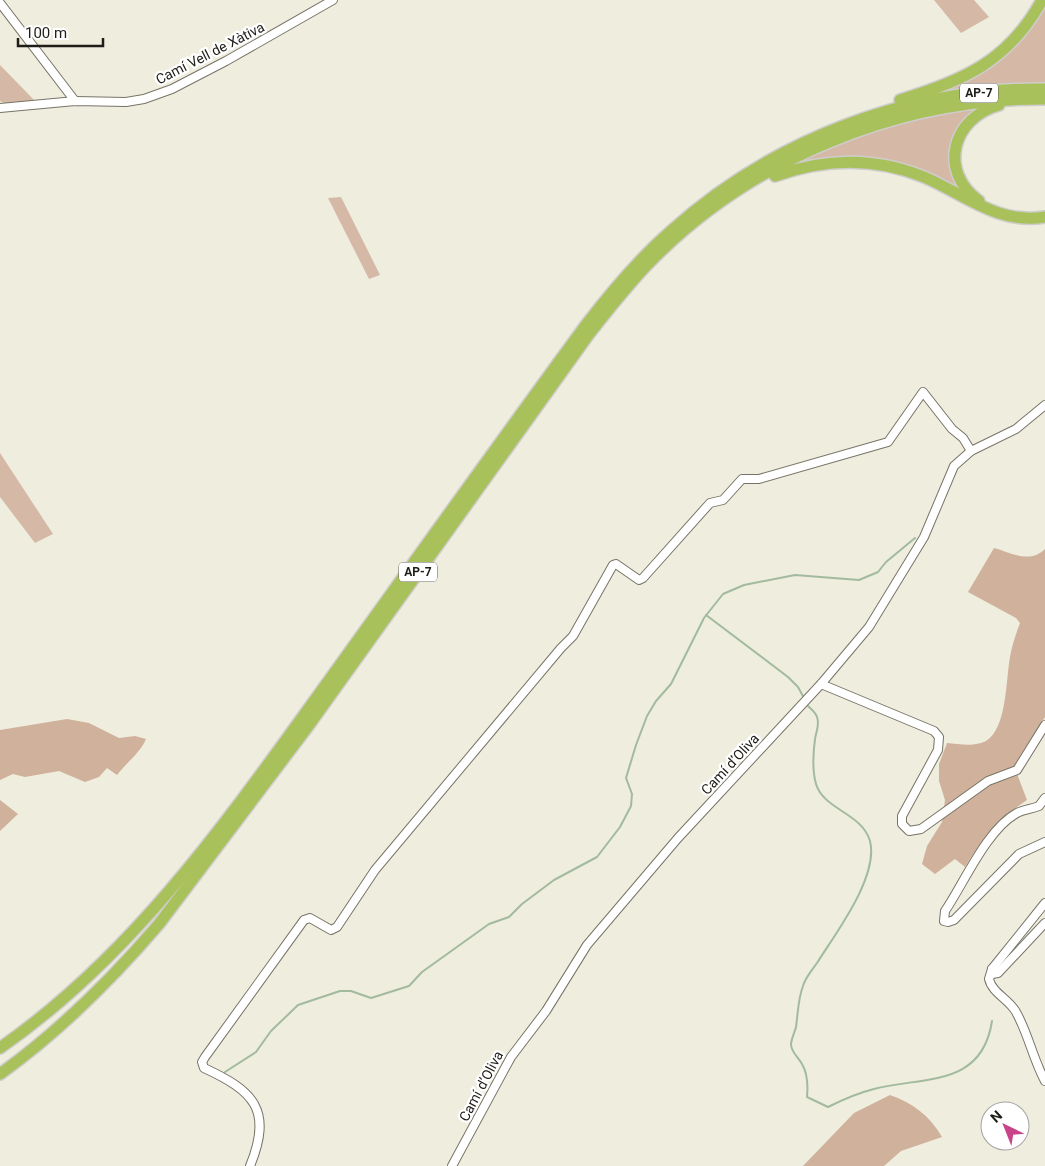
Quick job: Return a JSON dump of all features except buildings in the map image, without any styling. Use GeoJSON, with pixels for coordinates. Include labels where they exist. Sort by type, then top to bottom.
{"type":"FeatureCollection","features":[{"type":"Feature","properties":{"kind":"highway"},"geometry":{"type":"LineString","coordinates":[[878,115],[913,105],[984,66],[1012,44],[1025,28],[1042,0]]}},
{"type":"Feature","properties":{"kind":"highway","name":"AP-7"},"geometry":{"type":"LineString","coordinates":[[0,1048],[73,991],[154,911],[192,865],[278,750],[609,294],[671,230],[741,178],[773,151],[913,105],[977,93],[1045,89]]}},
{"type":"Feature","properties":{"kind":"highway"},"geometry":{"type":"LineString","coordinates":[[990,210],[968,192],[957,173],[955,160],[960,134],[971,119],[988,108],[1040,98]]}},
{"type":"Feature","properties":{"kind":"highway","name":"AP-7"},"geometry":{"type":"LineString","coordinates":[[913,105],[1040,98]]}},
{"type":"Feature","properties":{"kind":"highway","name":"AP-7"},"geometry":{"type":"LineString","coordinates":[[0,1074],[76,1012],[160,924],[309,725],[589,334],[648,264],[699,218],[744,187],[878,115]]}},
{"type":"Feature","properties":{"kind":"highway"},"geometry":{"type":"LineString","coordinates":[[699,218],[713,213],[761,182],[792,170],[837,161],[873,163],[908,172],[925,178],[974,205],[1016,218],[1045,217]]}},
{"type":"Feature","properties":{"kind":"street","name":"Camí Vell de Xàtiva"},"geometry":{"type":"LineString","coordinates":[[0,108],[74,100],[126,102],[144,99],[161,93],[227,61],[333,0]]}},
{"type":"Feature","properties":{"kind":"street"},"geometry":{"type":"LineString","coordinates":[[0,3],[74,100]]}},
{"type":"Feature","properties":{"kind":"street"},"geometry":{"type":"LineString","coordinates":[[250,1166],[257,1145],[258,1109],[244,1090],[204,1068],[202,1062],[205,1057],[304,920],[310,918],[332,930],[337,927],[375,870],[573,636],[613,565],[616,564],[640,580],[643,578],[710,503],[723,500],[742,478],[759,479],[888,442],[923,392],[952,429],[964,438],[971,451]]}},
{"type":"Feature","properties":{"kind":"street","name":"Camí d’Oliva"},"geometry":{"type":"LineString","coordinates":[[452,1166],[511,1056],[546,1011],[587,945],[678,838],[821,684],[869,627],[930,526],[949,473],[959,460],[971,451],[1016,429],[1045,405]]}},
{"type":"Feature","properties":{"kind":"street"},"geometry":{"type":"LineString","coordinates":[[821,684],[934,731],[939,737],[938,750],[902,816],[902,824],[910,831],[921,829],[988,781],[1017,770],[1045,725]]}},
{"type":"Feature","properties":{"kind":"street"},"geometry":{"type":"LineString","coordinates":[[1045,798],[1039,806],[1024,810],[1011,817],[995,833],[945,911],[944,921],[954,920],[1019,854],[1045,842]]}},
{"type":"Feature","properties":{"kind":"street"},"geometry":{"type":"LineString","coordinates":[[1045,903],[992,969],[989,976],[991,986],[1007,1000],[1017,1013],[1045,1081]]}},
{"type":"Feature","properties":{"kind":"street"},"geometry":{"type":"LineString","coordinates":[[992,969],[994,975],[1003,969],[1045,923]]}},
{"type":"Feature","properties":{"kind":"shaded area"},"geometry":{"type":"Polygon","coordinates":[[[934,0],[974,0],[989,17],[961,33],[934,0]]]}},
{"type":"Feature","properties":{"kind":"shaded area"},"geometry":{"type":"Polygon","coordinates":[[[1045,2],[1045,83],[1027,83],[933,93],[986,68],[1045,2]]]}},
{"type":"Feature","properties":{"kind":"shaded area"},"geometry":{"type":"Polygon","coordinates":[[[0,65],[36,102],[7,105],[0,101],[0,65]]]}},
{"type":"Feature","properties":{"kind":"shaded area"},"geometry":{"type":"Polygon","coordinates":[[[983,106],[956,135],[963,192],[869,158],[779,170],[878,129],[912,120],[983,106]]]}},
{"type":"Feature","properties":{"kind":"shaded area"},"geometry":{"type":"Polygon","coordinates":[[[341,197],[380,275],[369,279],[328,198],[341,197]]]}},
{"type":"Feature","properties":{"kind":"shaded area"},"geometry":{"type":"Polygon","coordinates":[[[0,453],[53,534],[35,543],[0,497],[0,453]]]}},
{"type":"Feature","properties":{"kind":"shaded area"},"geometry":{"type":"Polygon","coordinates":[[[994,548],[1027,557],[1033,556],[1045,549],[1045,717],[1014,766],[1027,800],[1007,815],[992,830],[965,867],[955,859],[935,874],[922,864],[927,846],[942,822],[945,800],[939,781],[939,764],[947,743],[977,744],[986,741],[993,735],[1002,715],[1011,653],[1020,623],[1016,618],[968,592],[994,548]]]}},
{"type":"Feature","properties":{"kind":"shaded area"},"geometry":{"type":"Polygon","coordinates":[[[67,719],[89,723],[119,738],[135,736],[146,739],[137,753],[117,775],[107,768],[99,777],[85,782],[59,771],[25,777],[13,774],[0,780],[0,730],[67,719]]]}},
{"type":"Feature","properties":{"kind":"shaded area"},"geometry":{"type":"Polygon","coordinates":[[[0,800],[18,814],[0,831],[0,800]]]}},
{"type":"Feature","properties":{"kind":"shaded area"},"geometry":{"type":"Polygon","coordinates":[[[890,1095],[920,1111],[942,1137],[901,1151],[884,1166],[803,1166],[854,1113],[890,1095]]]}},
{"type":"Feature","properties":{"kind":"waterway"},"geometry":{"type":"LineString","coordinates":[[225,1072],[256,1052],[271,1031],[298,1005],[340,991],[351,991],[371,998],[409,986],[422,972],[489,924],[509,917],[522,904],[554,880],[597,857],[620,827],[631,806],[632,794],[626,778],[647,716],[656,701],[671,684],[704,618],[723,594],[744,585],[795,575],[859,580],[878,572],[886,562],[915,538]]}},
{"type":"Feature","properties":{"kind":"waterway"},"geometry":{"type":"LineString","coordinates":[[706,615],[788,677],[798,687],[804,698]]}},
{"type":"Feature","properties":{"kind":"waterway"},"geometry":{"type":"LineString","coordinates":[[808,706],[816,714],[818,720],[813,756],[816,784],[820,793],[827,800],[852,818],[866,832],[870,841],[871,855],[868,871],[854,905],[807,977],[801,991],[796,1027],[791,1045],[805,1072],[807,1097],[828,1107],[874,1089],[948,1075],[963,1069],[976,1058],[986,1043],[992,1021]]}}]}
